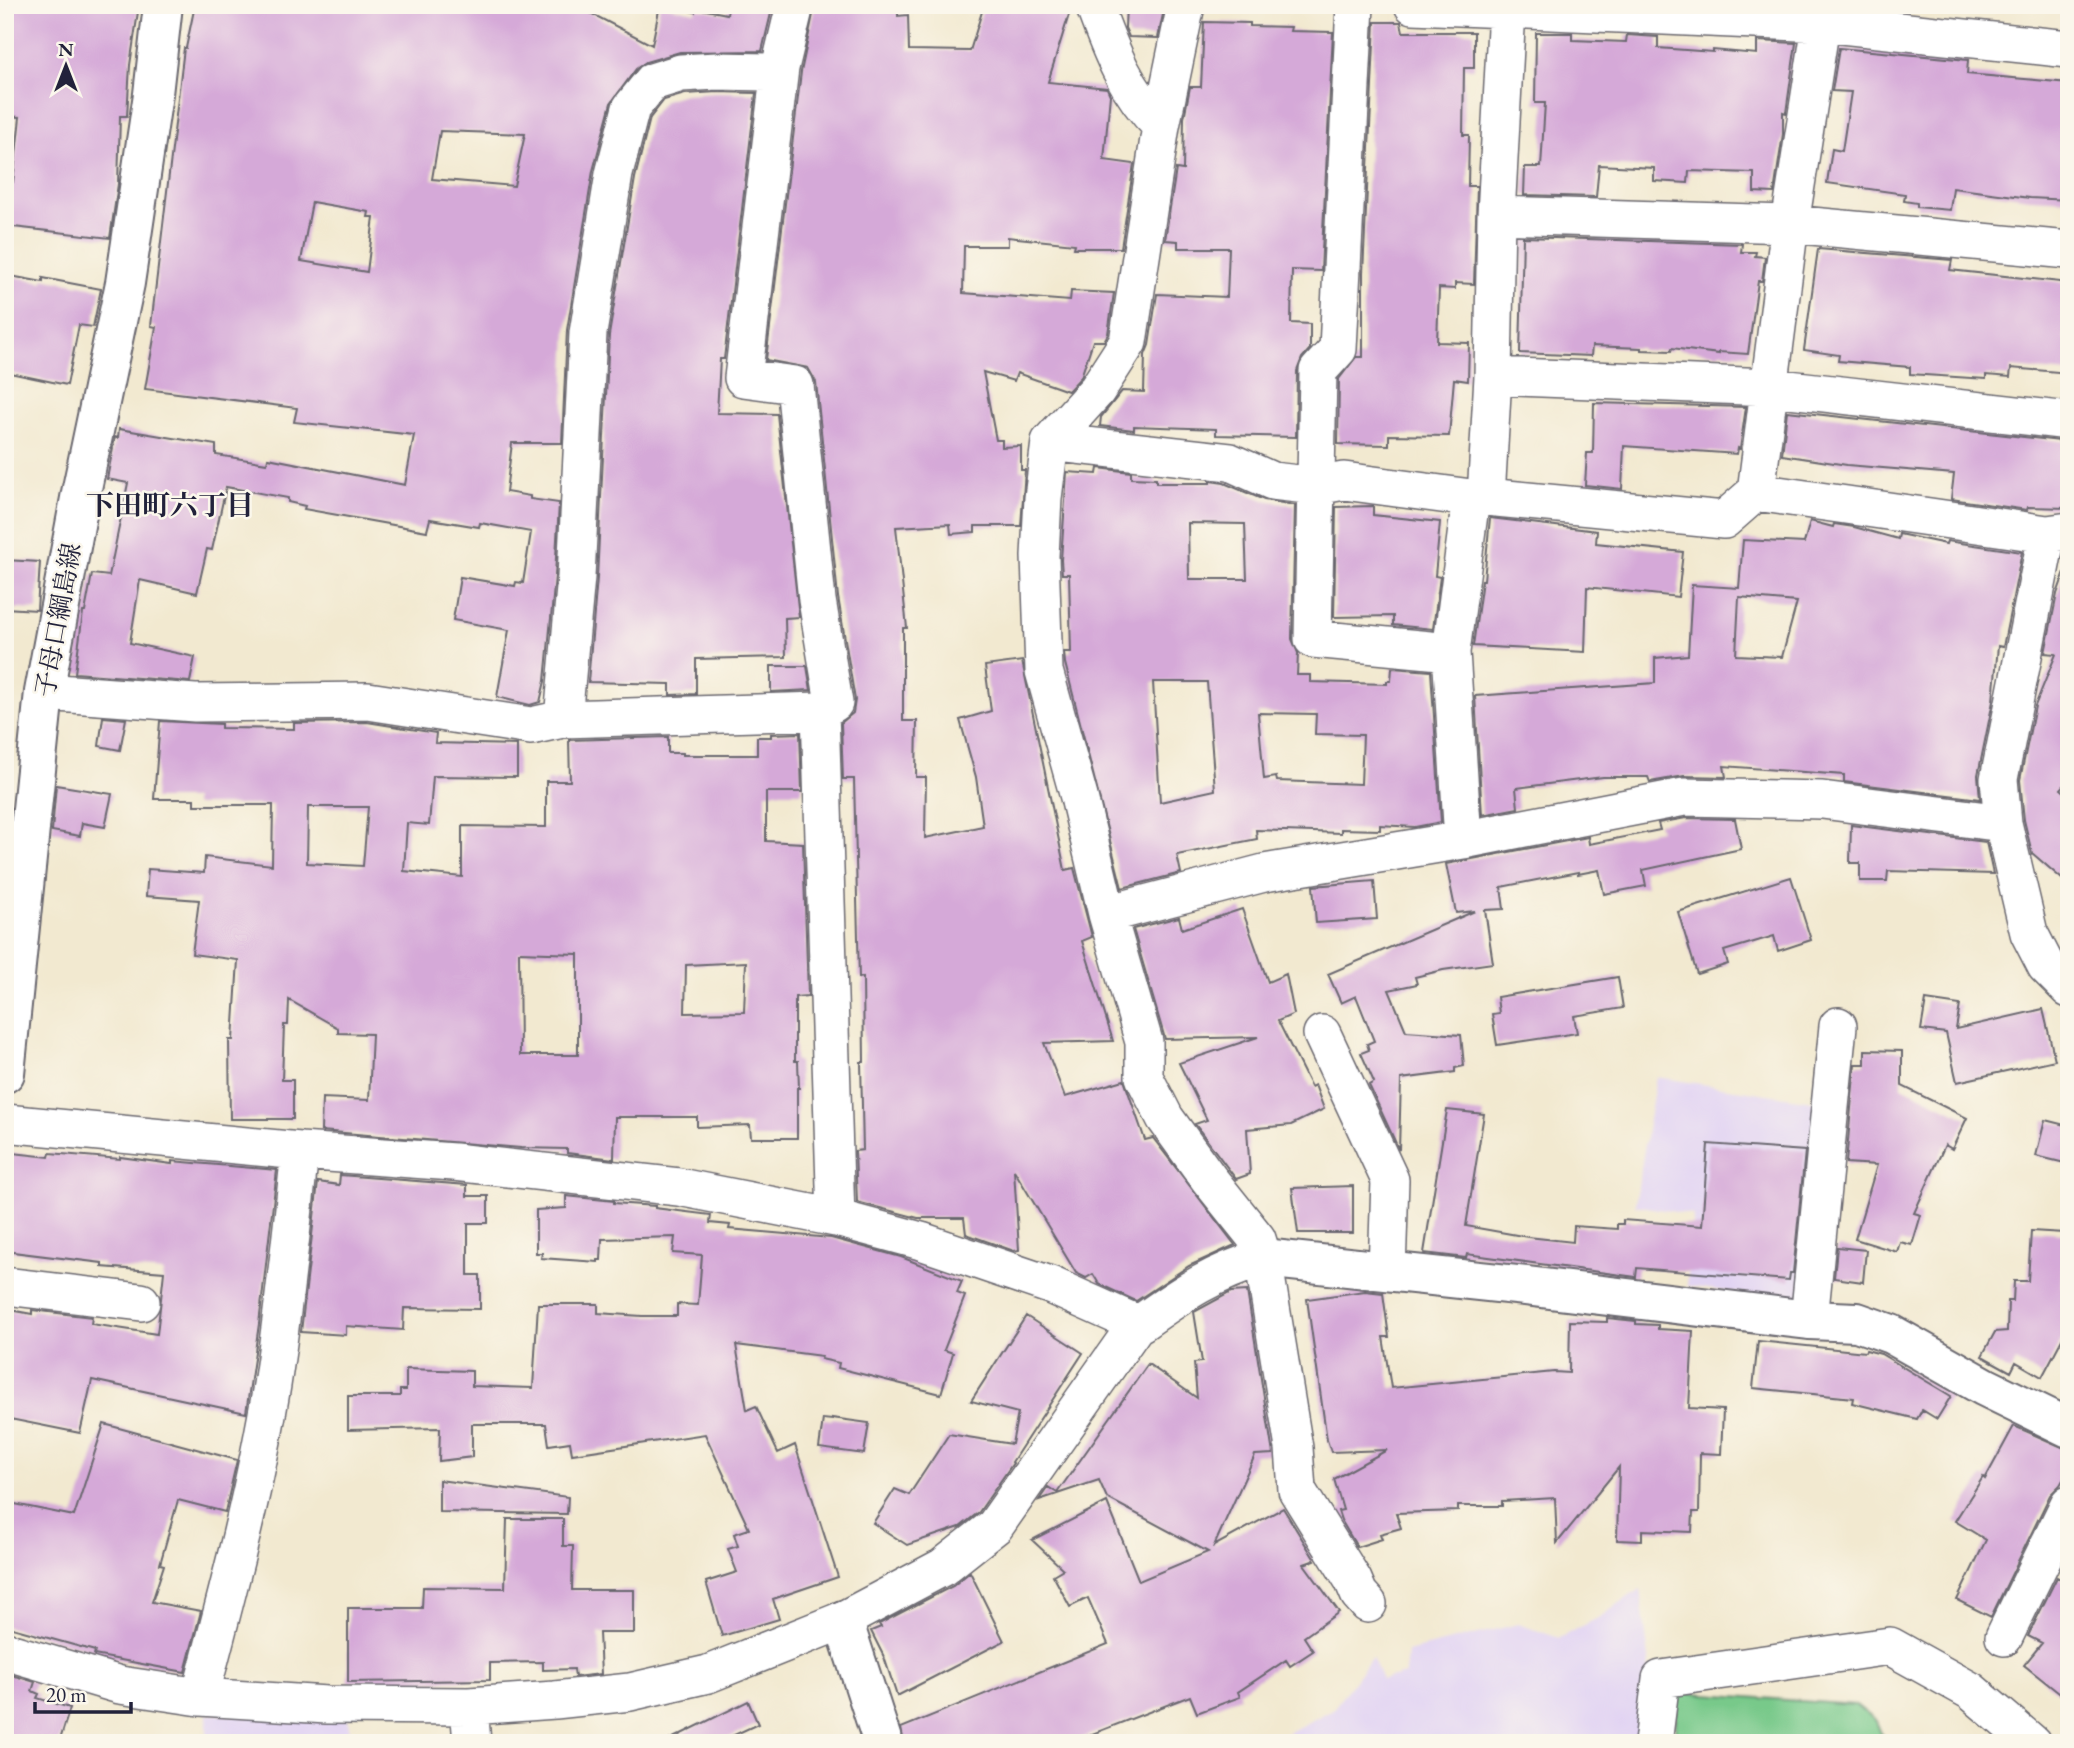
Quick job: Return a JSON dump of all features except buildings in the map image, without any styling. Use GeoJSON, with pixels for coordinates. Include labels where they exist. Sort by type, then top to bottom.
{"type":"FeatureCollection","features":[{"type":"Feature","properties":{"kind":"main road","name":"子母口綱島線"},"geometry":{"type":"LineString","coordinates":[[5,1073],[44,692],[81,493],[125,283],[153,94],[163,5]]}},
{"type":"Feature","properties":{"kind":"main road"},"geometry":{"type":"LineString","coordinates":[[1263,1258],[1809,1320],[1857,1322],[1891,1334],[1985,1387],[2069,1428]]}},
{"type":"Feature","properties":{"kind":"main road"},"geometry":{"type":"LineString","coordinates":[[843,1620],[883,1743]]}},
{"type":"Feature","properties":{"kind":"street"},"geometry":{"type":"LineString","coordinates":[[44,692],[195,703],[368,701],[531,726],[563,719],[820,711],[834,703],[817,600],[795,385],[743,378],[780,68],[795,5]]}},
{"type":"Feature","properties":{"kind":"street"},"geometry":{"type":"LineString","coordinates":[[1094,5],[1116,65],[1144,109],[1161,126]]}},
{"type":"Feature","properties":{"kind":"street"},"geometry":{"type":"LineString","coordinates":[[1186,5],[1161,126],[1128,342],[1097,390],[1051,442],[1043,498],[1040,556],[1044,671],[1079,797],[1107,915],[1144,1042],[1144,1077],[1165,1118],[1209,1179],[1257,1238],[1263,1258],[1294,1448],[1297,1490],[1359,1594],[1368,1604]]}},
{"type":"Feature","properties":{"kind":"street"},"geometry":{"type":"LineString","coordinates":[[1355,5],[1338,349],[1318,371],[1313,639],[1451,652]]}},
{"type":"Feature","properties":{"kind":"street"},"geometry":{"type":"LineString","coordinates":[[1413,5],[1823,14],[2069,49]]}},
{"type":"Feature","properties":{"kind":"street"},"geometry":{"type":"LineString","coordinates":[[1464,840],[1451,652],[1479,498],[1493,376],[1496,215],[1507,9]]}},
{"type":"Feature","properties":{"kind":"street"},"geometry":{"type":"LineString","coordinates":[[1051,442],[1230,462],[1272,481],[1316,486],[1344,481],[1479,498],[1724,520],[1756,492],[1790,224],[1823,14]]}},
{"type":"Feature","properties":{"kind":"street"},"geometry":{"type":"LineString","coordinates":[[563,719],[576,577],[588,333],[614,174],[631,108],[652,82],[681,73],[767,72],[780,68]]}},
{"type":"Feature","properties":{"kind":"street"},"geometry":{"type":"LineString","coordinates":[[1496,215],[1790,224],[2069,250]]}},
{"type":"Feature","properties":{"kind":"street"},"geometry":{"type":"LineString","coordinates":[[1493,376],[1771,387],[2069,421]]}},
{"type":"Feature","properties":{"kind":"street"},"geometry":{"type":"LineString","coordinates":[[1756,492],[2058,533],[1999,779],[2003,823],[2029,933],[2046,967],[2069,989]]}},
{"type":"Feature","properties":{"kind":"street"},"geometry":{"type":"LineString","coordinates":[[820,711],[836,1218]]}},
{"type":"Feature","properties":{"kind":"street"},"geometry":{"type":"LineString","coordinates":[[1107,915],[1264,873],[1464,840],[1684,797],[1822,800],[2003,823]]}},
{"type":"Feature","properties":{"kind":"street"},"geometry":{"type":"LineString","coordinates":[[1809,1320],[1838,1026]]}},
{"type":"Feature","properties":{"kind":"street"},"geometry":{"type":"LineString","coordinates":[[1322,1034],[1390,1180],[1387,1271]]}},
{"type":"Feature","properties":{"kind":"street"},"geometry":{"type":"LineString","coordinates":[[5,1123],[300,1151],[454,1162],[679,1187],[836,1218],[921,1241],[1051,1285],[1137,1324],[1228,1268],[1263,1258]]}},
{"type":"Feature","properties":{"kind":"street"},"geometry":{"type":"LineString","coordinates":[[200,1697],[254,1479],[272,1385],[300,1151]]}},
{"type":"Feature","properties":{"kind":"street"},"geometry":{"type":"LineString","coordinates":[[5,1286],[141,1302]]}},
{"type":"Feature","properties":{"kind":"street"},"geometry":{"type":"LineString","coordinates":[[5,1651],[120,1685],[200,1697],[327,1705],[469,1706],[630,1692],[708,1674],[843,1620],[943,1567],[995,1527],[1137,1324]]}},
{"type":"Feature","properties":{"kind":"street"},"geometry":{"type":"LineString","coordinates":[[2004,1637],[2069,1504]]}},
{"type":"Feature","properties":{"kind":"street"},"geometry":{"type":"LineString","coordinates":[[1653,1743],[1661,1679],[1890,1646],[1971,1691],[2032,1743]]}},
{"type":"Feature","properties":{"kind":"street"},"geometry":{"type":"LineString","coordinates":[[469,1706],[472,1743]]}},
{"type":"Feature","properties":{"kind":"shaded area"},"geometry":{"type":"Polygon","coordinates":[[[1656,1077],[1818,1102],[1801,1302],[1687,1286],[1693,1215],[1635,1205],[1656,1077]]]}},
{"type":"Feature","properties":{"kind":"shaded area"},"geometry":{"type":"Polygon","coordinates":[[[1640,1589],[1649,1659],[1641,1743],[1269,1743],[1333,1709],[1372,1657],[1382,1680],[1405,1674],[1407,1652],[1518,1624],[1559,1638],[1600,1617],[1640,1589]]]}},
{"type":"Feature","properties":{"kind":"shaded area"},"geometry":{"type":"Polygon","coordinates":[[[207,1714],[348,1718],[351,1743],[207,1743],[207,1714]]]}},
{"type":"Feature","properties":{"kind":"green space"},"geometry":{"type":"Polygon","coordinates":[[[1678,1692],[1856,1705],[1876,1721],[1885,1743],[1674,1743],[1678,1692]]]}},
{"type":"Feature","properties":{"kind":"district","name":"下田町六丁目"},"geometry":{"type":"Point","coordinates":[170,505]}}]}
